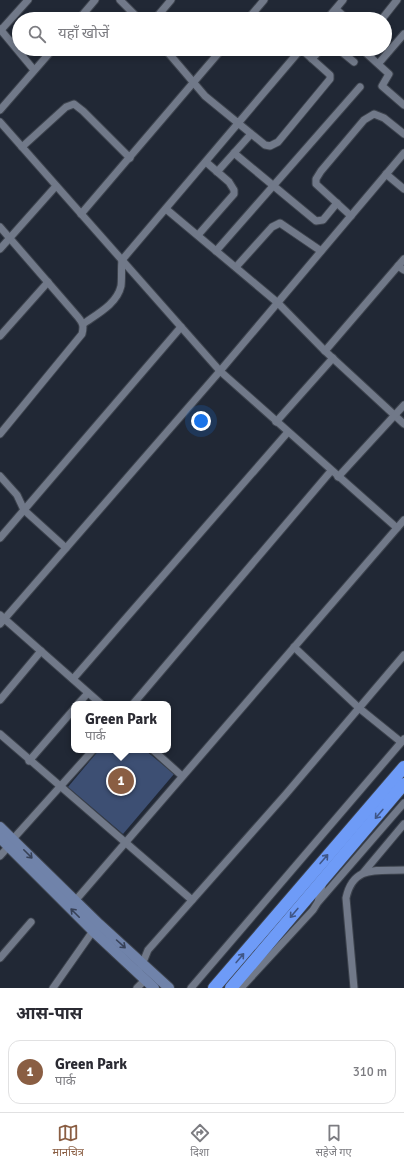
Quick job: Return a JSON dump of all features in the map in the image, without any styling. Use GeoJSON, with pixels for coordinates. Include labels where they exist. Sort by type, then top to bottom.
{"type":"FeatureCollection","features":[{"type":"Feature","properties":{"kind":"highway"},"geometry":{"type":"LineString","coordinates":[[214,988],[404,767]]}},
{"type":"Feature","properties":{"kind":"highway"},"geometry":{"type":"LineString","coordinates":[[231,988],[404,784]]}},
{"type":"Feature","properties":{"kind":"street"},"geometry":{"type":"LineString","coordinates":[[17,12],[28,0]]}},
{"type":"Feature","properties":{"kind":"street"},"geometry":{"type":"LineString","coordinates":[[85,12],[95,0]]}},
{"type":"Feature","properties":{"kind":"street"},"geometry":{"type":"LineString","coordinates":[[120,0],[132,12]]}},
{"type":"Feature","properties":{"kind":"street"},"geometry":{"type":"LineString","coordinates":[[161,12],[171,0]]}},
{"type":"Feature","properties":{"kind":"street"},"geometry":{"type":"LineString","coordinates":[[254,12],[264,0]]}},
{"type":"Feature","properties":{"kind":"street"},"geometry":{"type":"LineString","coordinates":[[333,12],[343,0]]}},
{"type":"Feature","properties":{"kind":"street"},"geometry":{"type":"LineString","coordinates":[[388,12],[397,0]]}},
{"type":"Feature","properties":{"kind":"street"},"geometry":{"type":"LineString","coordinates":[[336,9],[339,12]]}},
{"type":"Feature","properties":{"kind":"street"},"geometry":{"type":"LineString","coordinates":[[12,17],[0,30],[12,44]]}},
{"type":"Feature","properties":{"kind":"street"},"geometry":{"type":"LineString","coordinates":[[392,48],[404,34]]}},
{"type":"Feature","properties":{"kind":"street"},"geometry":{"type":"LineString","coordinates":[[22,56],[34,70]]}},
{"type":"Feature","properties":{"kind":"street"},"geometry":{"type":"LineString","coordinates":[[0,110],[47,56]]}},
{"type":"Feature","properties":{"kind":"street"},"geometry":{"type":"LineString","coordinates":[[172,56],[217,107],[265,145],[274,145],[329,82],[330,75],[310,56]]}},
{"type":"Feature","properties":{"kind":"street"},"geometry":{"type":"LineString","coordinates":[[81,214],[216,56]]}},
{"type":"Feature","properties":{"kind":"street"},"geometry":{"type":"LineString","coordinates":[[83,324],[110,304],[118,296],[122,260],[295,56]]}},
{"type":"Feature","properties":{"kind":"street"},"geometry":{"type":"LineString","coordinates":[[347,56],[354,62]]}},
{"type":"Feature","properties":{"kind":"street"},"geometry":{"type":"LineString","coordinates":[[370,56],[379,63],[389,74],[382,86],[404,105]]}},
{"type":"Feature","properties":{"kind":"street"},"geometry":{"type":"LineString","coordinates":[[379,63],[385,56]]}},
{"type":"Feature","properties":{"kind":"street"},"geometry":{"type":"LineString","coordinates":[[216,251],[360,87]]}},
{"type":"Feature","properties":{"kind":"street"},"geometry":{"type":"LineString","coordinates":[[22,147],[66,107],[74,104],[83,111],[130,158]]}},
{"type":"Feature","properties":{"kind":"street"},"geometry":{"type":"LineString","coordinates":[[351,216],[319,188],[316,184],[316,179],[364,120],[374,114],[378,115],[404,134]]}},
{"type":"Feature","properties":{"kind":"street"},"geometry":{"type":"LineString","coordinates":[[0,122],[220,371],[397,528]]}},
{"type":"Feature","properties":{"kind":"street"},"geometry":{"type":"LineString","coordinates":[[217,172],[250,134]]}},
{"type":"Feature","properties":{"kind":"street"},"geometry":{"type":"LineString","coordinates":[[98,701],[2,619],[220,371],[404,152]]}},
{"type":"Feature","properties":{"kind":"street"},"geometry":{"type":"LineString","coordinates":[[234,153],[316,221],[322,220],[336,203]]}},
{"type":"Feature","properties":{"kind":"street"},"geometry":{"type":"LineString","coordinates":[[198,235],[234,194],[234,186],[206,162]]}},
{"type":"Feature","properties":{"kind":"street"},"geometry":{"type":"LineString","coordinates":[[386,174],[404,189]]}},
{"type":"Feature","properties":{"kind":"street"},"geometry":{"type":"LineString","coordinates":[[0,249],[56,186]]}},
{"type":"Feature","properties":{"kind":"street"},"geometry":{"type":"LineString","coordinates":[[166,209],[278,303],[325,351],[404,424]]}},
{"type":"Feature","properties":{"kind":"street"},"geometry":{"type":"LineString","coordinates":[[236,267],[272,227],[280,223],[322,251]]}},
{"type":"Feature","properties":{"kind":"street"},"geometry":{"type":"LineString","coordinates":[[0,227],[83,324],[82,334],[0,434]]}},
{"type":"Feature","properties":{"kind":"street"},"geometry":{"type":"LineString","coordinates":[[325,351],[401,268],[404,259]]}},
{"type":"Feature","properties":{"kind":"street"},"geometry":{"type":"LineString","coordinates":[[0,336],[48,282]]}},
{"type":"Feature","properties":{"kind":"street"},"geometry":{"type":"LineString","coordinates":[[0,538],[181,327]]}},
{"type":"Feature","properties":{"kind":"street"},"geometry":{"type":"LineString","coordinates":[[276,422],[333,358]]}},
{"type":"Feature","properties":{"kind":"street"},"geometry":{"type":"LineString","coordinates":[[338,477],[404,405]]}},
{"type":"Feature","properties":{"kind":"street"},"geometry":{"type":"LineString","coordinates":[[73,679],[288,432]]}},
{"type":"Feature","properties":{"kind":"street"},"geometry":{"type":"LineString","coordinates":[[136,701],[331,471]]}},
{"type":"Feature","properties":{"kind":"street"},"geometry":{"type":"LineString","coordinates":[[0,476],[17,495],[24,510],[66,548]]}},
{"type":"Feature","properties":{"kind":"street"},"geometry":{"type":"LineString","coordinates":[[75,901],[404,520]]}},
{"type":"Feature","properties":{"kind":"street"},"geometry":{"type":"LineString","coordinates":[[191,988],[403,741],[359,708],[294,646]]}},
{"type":"Feature","properties":{"kind":"street"},"geometry":{"type":"LineString","coordinates":[[0,700],[41,651]]}},
{"type":"Feature","properties":{"kind":"street"},"geometry":{"type":"LineString","coordinates":[[136,965],[404,655]]}},
{"type":"Feature","properties":{"kind":"street"},"geometry":{"type":"LineString","coordinates":[[80,701],[88,692]]}},
{"type":"Feature","properties":{"kind":"street"},"geometry":{"type":"LineString","coordinates":[[29,761],[71,712]]}},
{"type":"Feature","properties":{"kind":"street"},"geometry":{"type":"LineString","coordinates":[[0,734],[29,761],[192,900]]}},
{"type":"Feature","properties":{"kind":"street"},"geometry":{"type":"LineString","coordinates":[[0,856],[90,753]]}},
{"type":"Feature","properties":{"kind":"street"},"geometry":{"type":"LineString","coordinates":[[156,753],[182,776]]}},
{"type":"Feature","properties":{"kind":"street"},"geometry":{"type":"LineString","coordinates":[[241,988],[304,920],[404,802]]}},
{"type":"Feature","properties":{"kind":"street"},"geometry":{"type":"LineString","coordinates":[[354,988],[346,898],[352,881],[363,873],[404,824]]}},
{"type":"Feature","properties":{"kind":"street"},"geometry":{"type":"LineString","coordinates":[[0,826],[11,843],[96,927],[136,965],[169,988]]}},
{"type":"Feature","properties":{"kind":"street"},"geometry":{"type":"LineString","coordinates":[[0,838],[11,843],[75,901],[96,927]]}},
{"type":"Feature","properties":{"kind":"street"},"geometry":{"type":"LineString","coordinates":[[363,873],[404,870]]}},
{"type":"Feature","properties":{"kind":"street"},"geometry":{"type":"LineString","coordinates":[[318,902],[324,878]]}},
{"type":"Feature","properties":{"kind":"street"},"geometry":{"type":"LineString","coordinates":[[0,958],[31,922]]}},
{"type":"Feature","properties":{"kind":"street"},"geometry":{"type":"LineString","coordinates":[[53,988],[96,927]]}},
{"type":"Feature","properties":{"kind":"street"},"geometry":{"type":"LineString","coordinates":[[136,965],[145,980],[154,988]]}},
{"type":"Feature","properties":{"kind":"street"},"geometry":{"type":"LineString","coordinates":[[138,988],[145,980]]}},
{"type":"Feature","properties":{"kind":"shaded area"},"geometry":{"type":"Polygon","coordinates":[[[96,753],[149,753],[174,774],[123,834],[68,787],[96,753]]]}},
{"type":"Feature","properties":{"kind":"place","name":"Green Park"},"geometry":{"type":"Point","coordinates":[121,781]}}]}
